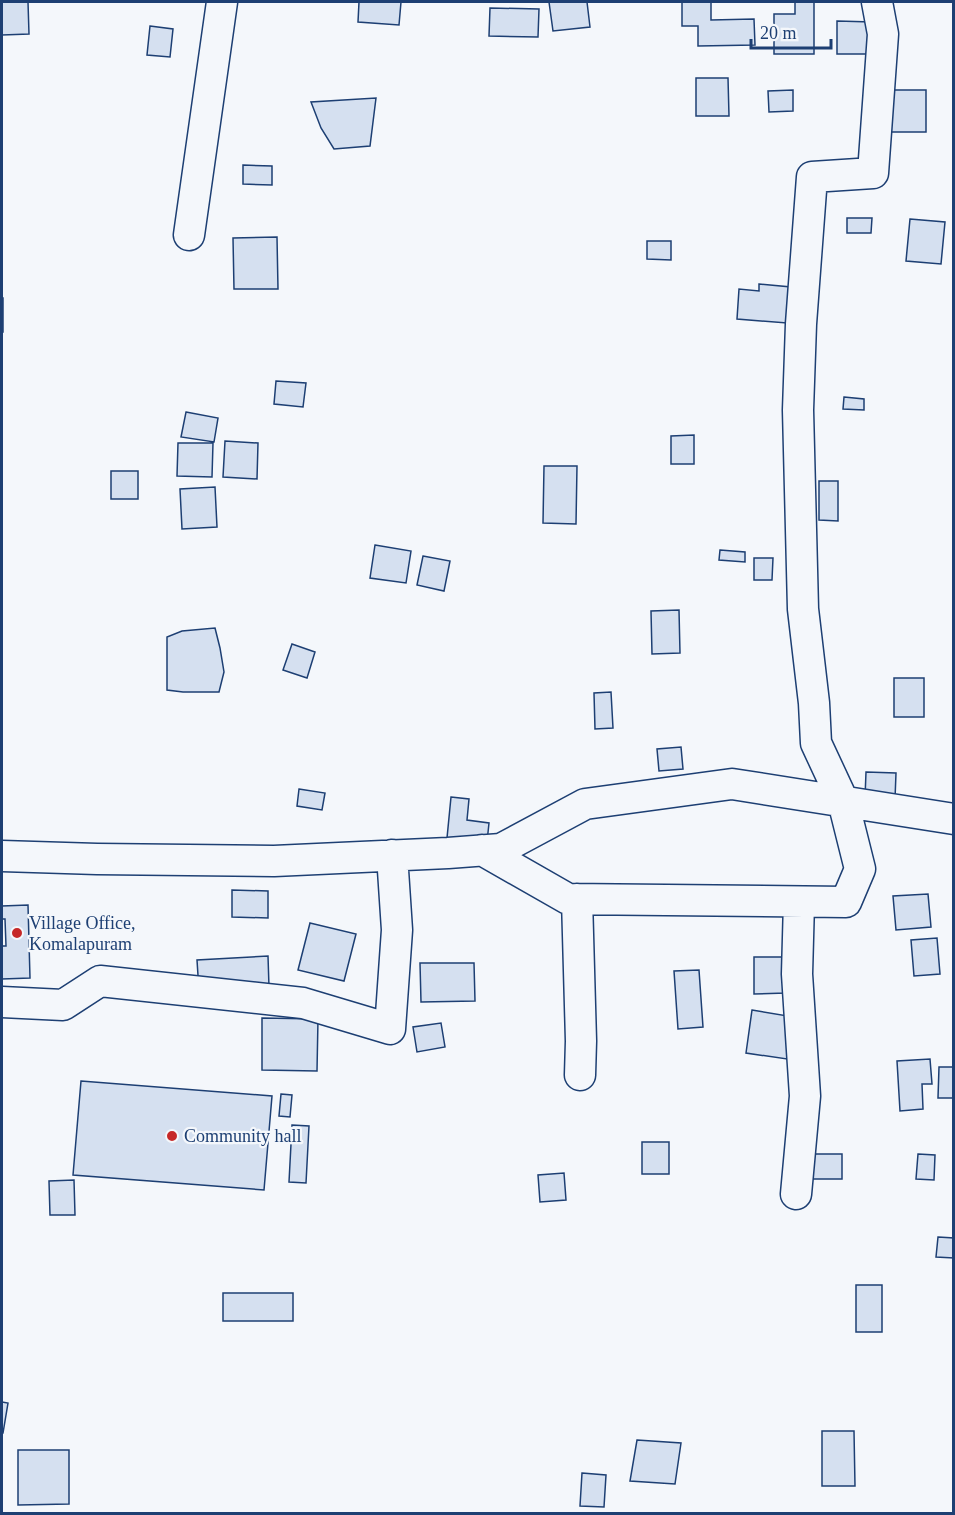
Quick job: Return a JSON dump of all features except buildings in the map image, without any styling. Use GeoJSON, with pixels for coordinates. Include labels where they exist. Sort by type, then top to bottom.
{"type":"FeatureCollection","features":[{"type":"Feature","properties":{"kind":"street"},"geometry":{"type":"LineString","coordinates":[[189,235],[222,2]]}},
{"type":"Feature","properties":{"kind":"street"},"geometry":{"type":"LineString","coordinates":[[482,850],[568,899],[846,902],[860,869],[843,801],[816,743],[814,703],[803,609],[798,410],[801,324],[812,177],[873,173],[883,34],[877,2]]}},
{"type":"Feature","properties":{"kind":"street"},"geometry":{"type":"LineString","coordinates":[[2,856],[274,861],[501,849],[585,804],[732,784],[954,819]]}},
{"type":"Feature","properties":{"kind":"street"},"geometry":{"type":"LineString","coordinates":[[2,1002],[63,1005],[100,981],[303,1003],[390,1029],[397,930],[392,855]]}},
{"type":"Feature","properties":{"kind":"street"},"geometry":{"type":"LineString","coordinates":[[577,899],[580,1075]]}},
{"type":"Feature","properties":{"kind":"street"},"geometry":{"type":"LineString","coordinates":[[796,1194],[805,1096],[797,974],[799,902]]}},
{"type":"Feature","properties":{"kind":"place","name":"Village Office, Komalapuram"},"geometry":{"type":"Point","coordinates":[17,933]}},
{"type":"Feature","properties":{"kind":"place","name":"Community hall"},"geometry":{"type":"Point","coordinates":[172,1136]}}]}
